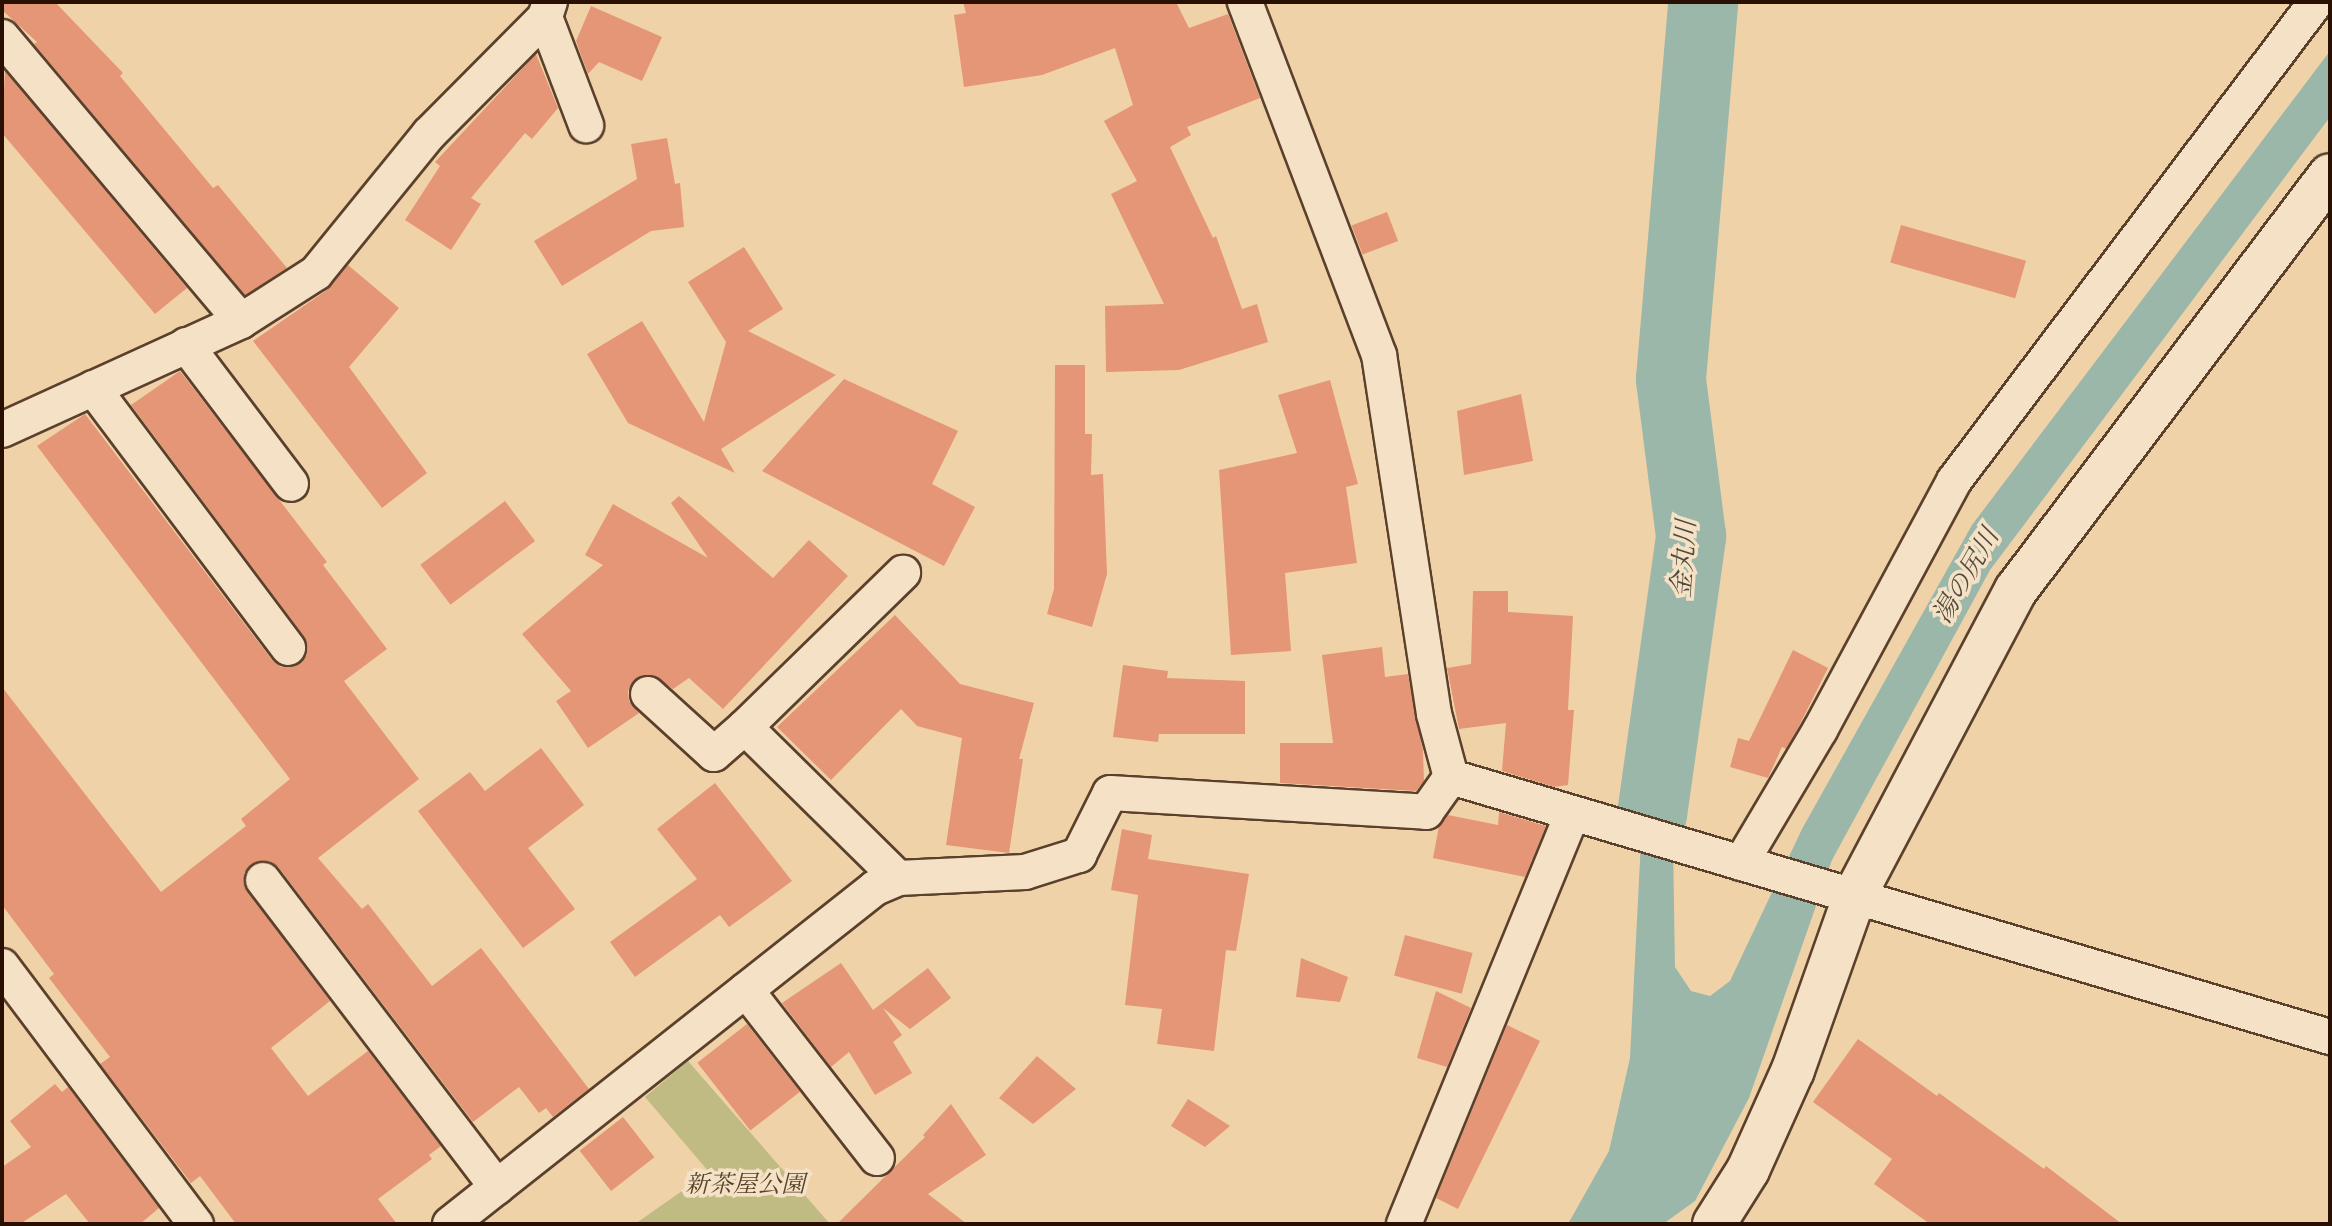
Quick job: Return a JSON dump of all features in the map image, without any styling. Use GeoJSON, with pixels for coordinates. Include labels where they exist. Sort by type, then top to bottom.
{"type":"FeatureCollection","features":[{"type":"Feature","properties":{"kind":"street"},"geometry":{"type":"LineString","coordinates":[[1245,2],[1379,355],[1434,714],[1451,777]]}},
{"type":"Feature","properties":{"kind":"street"},"geometry":{"type":"LineString","coordinates":[[1756,868],[1820,730],[1954,481],[2316,2]]}},
{"type":"Feature","properties":{"kind":"street"},"geometry":{"type":"LineString","coordinates":[[2,430],[241,321],[316,273],[429,134],[547,9],[586,125]]}},
{"type":"Feature","properties":{"kind":"street"},"geometry":{"type":"LineString","coordinates":[[2,37],[241,321]]}},
{"type":"Feature","properties":{"kind":"street"},"geometry":{"type":"LineString","coordinates":[[1714,1224],[1748,1170],[1793,1070],[1841,892],[2016,590],[2330,175]]}},
{"type":"Feature","properties":{"kind":"street"},"geometry":{"type":"LineString","coordinates":[[186,345],[291,484]]}},
{"type":"Feature","properties":{"kind":"street"},"geometry":{"type":"LineString","coordinates":[[93,388],[288,648]]}},
{"type":"Feature","properties":{"kind":"street"},"geometry":{"type":"LineString","coordinates":[[648,694],[714,754],[903,573]]}},
{"type":"Feature","properties":{"kind":"street"},"geometry":{"type":"LineString","coordinates":[[745,727],[898,878]]}},
{"type":"Feature","properties":{"kind":"street"},"geometry":{"type":"LineString","coordinates":[[1451,777],[2330,1037]]}},
{"type":"Feature","properties":{"kind":"street"},"geometry":{"type":"LineString","coordinates":[[450,1224],[875,888],[898,878],[1025,872],[1079,855],[1110,793],[1426,812],[1451,777]]}},
{"type":"Feature","properties":{"kind":"street"},"geometry":{"type":"LineString","coordinates":[[1404,1224],[1572,815]]}},
{"type":"Feature","properties":{"kind":"street"},"geometry":{"type":"LineString","coordinates":[[263,880],[497,1187]]}},
{"type":"Feature","properties":{"kind":"street"},"geometry":{"type":"LineString","coordinates":[[2,966],[196,1224]]}},
{"type":"Feature","properties":{"kind":"street"},"geometry":{"type":"LineString","coordinates":[[746,990],[877,1158]]}},
{"type":"Feature","properties":{"kind":"green space","name":"新茶屋公園"},"geometry":{"type":"Polygon","coordinates":[[[688,1061],[830,1224],[635,1224],[709,1172],[645,1097],[688,1061]]]}},
{"type":"Feature","properties":{"kind":"water","name":"湯の尻川"},"geometry":{"type":"Polygon","coordinates":[[[2330,51],[2330,117],[1990,570],[1832,860],[1749,1098],[1695,1201],[1663,1224],[1568,1224],[1609,1151],[1630,1058],[1647,722],[1671,721],[1675,967],[1691,991],[1710,996],[1730,981],[1802,829],[1972,525],[2330,51]]]}},
{"type":"Feature","properties":{"kind":"building"},"geometry":{"type":"Polygon","coordinates":[[[2,2],[55,2],[123,73],[120,76],[213,188],[218,185],[287,268],[245,295],[34,44],[37,42],[2,10],[2,2]]]}},
{"type":"Feature","properties":{"kind":"building"},"geometry":{"type":"Polygon","coordinates":[[[963,2],[1176,2],[1189,28],[1228,14],[1260,98],[1187,127],[1191,135],[1170,147],[1213,238],[1216,236],[1242,309],[1257,304],[1268,342],[1179,370],[1106,372],[1105,306],[1164,304],[1111,194],[1137,181],[1104,121],[1133,105],[1115,48],[1042,75],[964,87],[954,15],[966,13],[963,2]]]}},
{"type":"Feature","properties":{"kind":"building"},"geometry":{"type":"Polygon","coordinates":[[[591,6],[662,37],[642,81],[599,62],[588,74],[576,41],[591,6]]]}},
{"type":"Feature","properties":{"kind":"building"},"geometry":{"type":"Polygon","coordinates":[[[536,54],[558,108],[532,139],[525,133],[471,198],[481,204],[451,250],[405,220],[440,166],[435,162],[536,54]]]}},
{"type":"Feature","properties":{"kind":"building"},"geometry":{"type":"Polygon","coordinates":[[[5,71],[187,288],[155,314],[2,133],[5,71]]]}},
{"type":"Feature","properties":{"kind":"building"},"geometry":{"type":"Polygon","coordinates":[[[667,138],[675,184],[680,183],[684,227],[651,231],[562,286],[534,241],[637,179],[631,144],[667,138]]]}},
{"type":"Feature","properties":{"kind":"building"},"geometry":{"type":"Polygon","coordinates":[[[1387,212],[1398,241],[1363,255],[1352,226],[1387,212]]]}},
{"type":"Feature","properties":{"kind":"building"},"geometry":{"type":"Polygon","coordinates":[[[1901,225],[2026,261],[2015,298],[1890,262],[1901,225]]]}},
{"type":"Feature","properties":{"kind":"building"},"geometry":{"type":"Polygon","coordinates":[[[744,247],[783,309],[748,331],[836,375],[721,449],[735,473],[628,423],[587,354],[642,321],[704,422],[726,342],[688,282],[744,247]]]}},
{"type":"Feature","properties":{"kind":"building"},"geometry":{"type":"Polygon","coordinates":[[[348,265],[399,308],[349,367],[427,473],[382,508],[253,341],[327,290],[348,265]]]}},
{"type":"Feature","properties":{"kind":"building"},"geometry":{"type":"Polygon","coordinates":[[[1055,365],[1085,365],[1085,434],[1092,434],[1091,475],[1103,474],[1107,574],[1092,627],[1047,614],[1054,589],[1055,365]]]}},
{"type":"Feature","properties":{"kind":"building"},"geometry":{"type":"Polygon","coordinates":[[[180,371],[327,562],[323,565],[387,649],[344,681],[419,779],[318,858],[362,909],[368,904],[432,986],[481,948],[589,1089],[553,1117],[546,1108],[539,1113],[519,1087],[473,1122],[279,868],[270,861],[252,864],[244,873],[247,891],[330,1001],[271,1048],[308,1096],[368,1051],[441,1146],[429,1155],[432,1159],[378,1199],[397,1224],[236,1224],[200,1176],[191,1183],[100,1064],[110,1057],[49,978],[54,974],[2,905],[2,687],[161,892],[246,826],[241,819],[290,779],[37,446],[85,414],[272,660],[281,667],[299,664],[307,655],[304,636],[131,405],[180,371]]]}},
{"type":"Feature","properties":{"kind":"building"},"geometry":{"type":"Polygon","coordinates":[[[844,379],[958,431],[932,484],[975,507],[944,566],[762,471],[844,379]]]}},
{"type":"Feature","properties":{"kind":"building"},"geometry":{"type":"Polygon","coordinates":[[[1330,380],[1358,484],[1346,487],[1357,563],[1285,573],[1291,651],[1231,655],[1219,470],[1297,453],[1278,395],[1330,380]]]}},
{"type":"Feature","properties":{"kind":"building"},"geometry":{"type":"Polygon","coordinates":[[[1521,394],[1533,461],[1464,475],[1457,411],[1521,394]]]}},
{"type":"Feature","properties":{"kind":"building"},"geometry":{"type":"Polygon","coordinates":[[[679,496],[773,578],[809,540],[848,576],[723,709],[689,678],[673,689],[653,675],[643,675],[633,681],[628,691],[629,701],[639,713],[588,748],[556,701],[571,691],[522,634],[603,565],[585,555],[613,504],[708,558],[671,503],[679,496]]]}},
{"type":"Feature","properties":{"kind":"building"},"geometry":{"type":"Polygon","coordinates":[[[505,501],[535,541],[450,605],[420,565],[505,501]]]}},
{"type":"Feature","properties":{"kind":"building"},"geometry":{"type":"Polygon","coordinates":[[[1473,591],[1508,591],[1508,612],[1573,616],[1568,710],[1574,710],[1568,785],[1554,787],[1502,771],[1506,723],[1459,729],[1447,668],[1471,664],[1473,591]]]}},
{"type":"Feature","properties":{"kind":"building"},"geometry":{"type":"Polygon","coordinates":[[[895,615],[960,684],[1034,703],[1019,759],[1023,759],[1009,853],[946,845],[962,738],[917,726],[901,709],[831,780],[777,727],[895,615]]]}},
{"type":"Feature","properties":{"kind":"building"},"geometry":{"type":"Polygon","coordinates":[[[1382,647],[1385,677],[1408,674],[1423,751],[1424,781],[1416,791],[1280,783],[1280,743],[1333,743],[1322,655],[1382,647]]]}},
{"type":"Feature","properties":{"kind":"building"},"geometry":{"type":"Polygon","coordinates":[[[1793,650],[1828,668],[1798,728],[1786,749],[1782,747],[1768,778],[1730,767],[1738,738],[1749,741],[1793,650]]]}},
{"type":"Feature","properties":{"kind":"building"},"geometry":{"type":"Polygon","coordinates":[[[1123,665],[1168,671],[1167,678],[1245,681],[1245,734],[1159,734],[1158,742],[1113,737],[1123,665]]]}},
{"type":"Feature","properties":{"kind":"building"},"geometry":{"type":"Polygon","coordinates":[[[541,748],[584,805],[528,848],[575,909],[523,948],[418,811],[470,772],[485,791],[541,748]]]}},
{"type":"Feature","properties":{"kind":"building"},"geometry":{"type":"Polygon","coordinates":[[[715,783],[792,881],[729,927],[720,915],[635,977],[610,942],[697,879],[657,829],[715,783]]]}},
{"type":"Feature","properties":{"kind":"building"},"geometry":{"type":"Polygon","coordinates":[[[1499,812],[1546,826],[1525,877],[1433,858],[1439,826],[1448,815],[1498,825],[1499,812]]]}},
{"type":"Feature","properties":{"kind":"building"},"geometry":{"type":"Polygon","coordinates":[[[1122,829],[1152,835],[1148,859],[1249,874],[1236,951],[1226,950],[1214,1051],[1157,1044],[1162,1009],[1125,1005],[1138,895],[1111,890],[1122,829]]]}},
{"type":"Feature","properties":{"kind":"building"},"geometry":{"type":"Polygon","coordinates":[[[1405,935],[1473,953],[1462,994],[1394,976],[1405,935]]]}},
{"type":"Feature","properties":{"kind":"building"},"geometry":{"type":"Polygon","coordinates":[[[1301,958],[1348,977],[1340,1002],[1296,997],[1301,958]]]}},
{"type":"Feature","properties":{"kind":"building"},"geometry":{"type":"Polygon","coordinates":[[[841,963],[873,1010],[928,968],[951,998],[910,1029],[883,1008],[902,1035],[893,1042],[912,1073],[875,1095],[849,1052],[831,1067],[782,1003],[841,963]]]}},
{"type":"Feature","properties":{"kind":"building"},"geometry":{"type":"Polygon","coordinates":[[[1436,991],[1471,1008],[1447,1067],[1417,1058],[1436,991]]]}},
{"type":"Feature","properties":{"kind":"building"},"geometry":{"type":"Polygon","coordinates":[[[747,1024],[800,1092],[750,1131],[697,1063],[747,1024]]]}},
{"type":"Feature","properties":{"kind":"building"},"geometry":{"type":"Polygon","coordinates":[[[1507,1025],[1540,1041],[1458,1209],[1436,1198],[1507,1025]]]}},
{"type":"Feature","properties":{"kind":"building"},"geometry":{"type":"Polygon","coordinates":[[[1858,1039],[2044,1169],[2046,1166],[2122,1224],[1930,1224],[1874,1184],[1892,1159],[1813,1102],[1858,1039]]]}},
{"type":"Feature","properties":{"kind":"building"},"geometry":{"type":"Polygon","coordinates":[[[1037,1056],[1076,1089],[1033,1124],[999,1098],[1037,1056]]]}},
{"type":"Feature","properties":{"kind":"building"},"geometry":{"type":"Polygon","coordinates":[[[55,1084],[62,1092],[68,1087],[159,1208],[140,1224],[90,1224],[66,1194],[20,1224],[2,1224],[2,1167],[31,1147],[10,1121],[55,1084]]]}},
{"type":"Feature","properties":{"kind":"building"},"geometry":{"type":"Polygon","coordinates":[[[1188,1099],[1230,1126],[1205,1147],[1171,1126],[1188,1099]]]}},
{"type":"Feature","properties":{"kind":"building"},"geometry":{"type":"Polygon","coordinates":[[[951,1104],[986,1155],[928,1194],[967,1224],[837,1224],[925,1137],[923,1135],[951,1104]]]}},
{"type":"Feature","properties":{"kind":"building"},"geometry":{"type":"Polygon","coordinates":[[[623,1117],[654,1157],[611,1191],[580,1151],[623,1117]]]}},
{"type":"Feature","properties":{"kind":"waterway","name":"金丸川"},"geometry":{"type":"LineString","coordinates":[[1652,815],[1691,536],[1671,379],[1703,2]]}}]}
